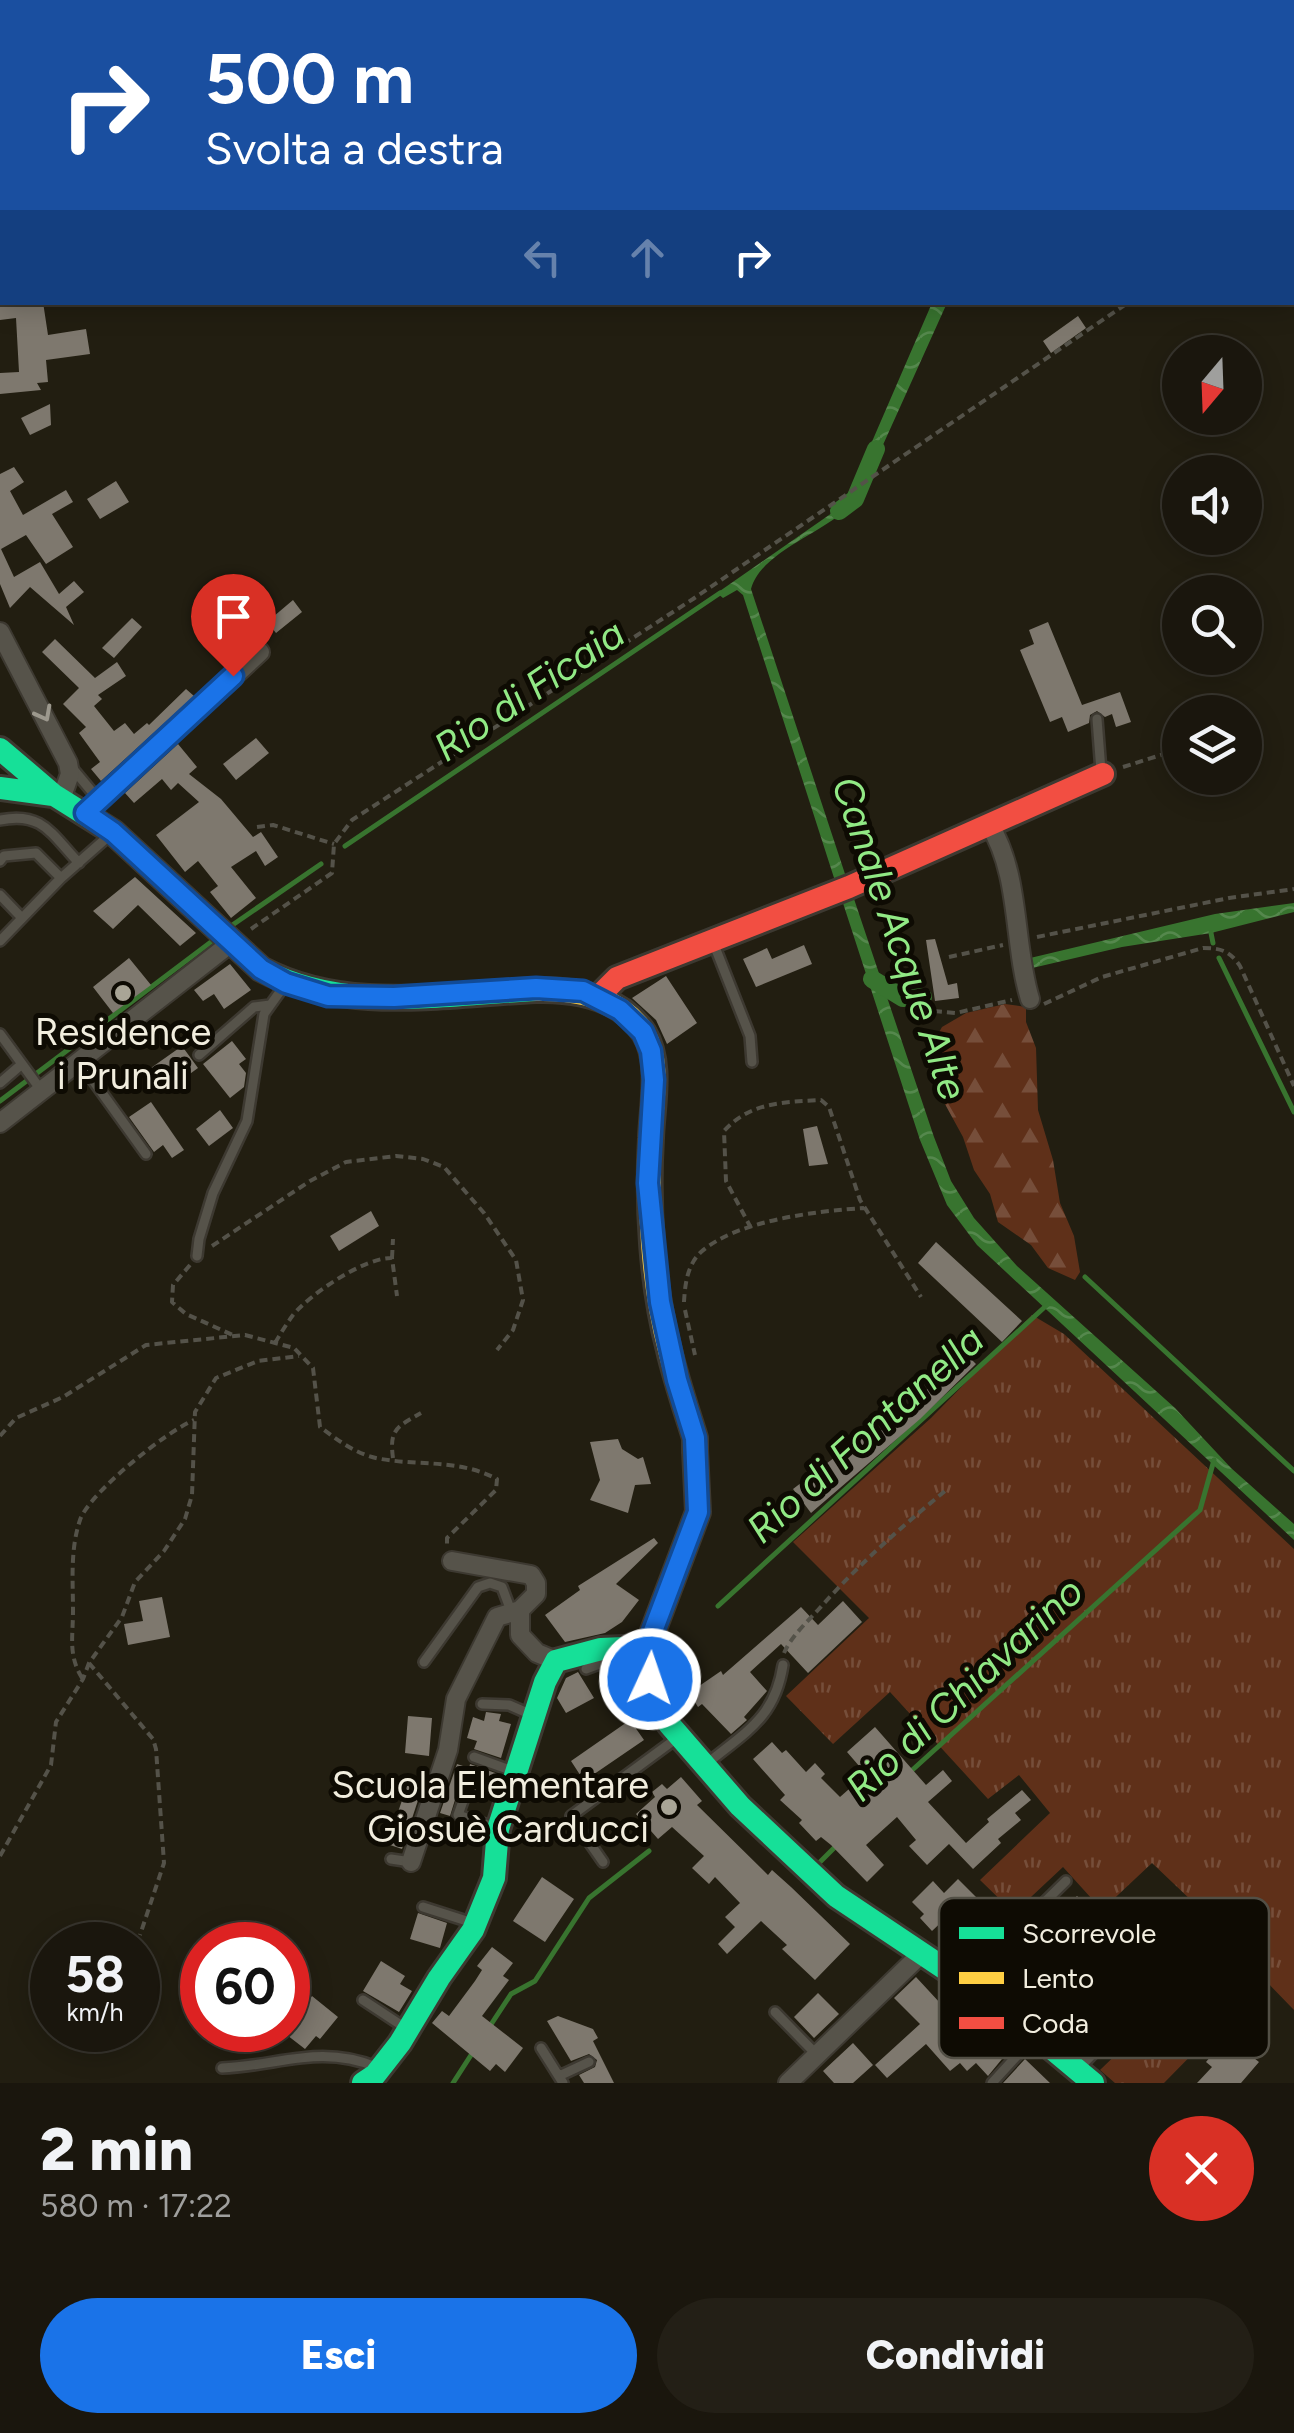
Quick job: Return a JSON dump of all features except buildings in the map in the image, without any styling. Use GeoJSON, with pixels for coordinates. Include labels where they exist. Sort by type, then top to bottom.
{"type":"FeatureCollection","features":[{"type":"Feature","properties":{"kind":"main road"},"geometry":{"type":"LineString","coordinates":[[0,748],[58,797]]}},
{"type":"Feature","properties":{"kind":"main road"},"geometry":{"type":"LineString","coordinates":[[598,997],[618,978],[843,889],[1102,774]]}},
{"type":"Feature","properties":{"kind":"main road"},"geometry":{"type":"LineString","coordinates":[[0,788],[91,806],[113,832],[231,943],[261,969],[286,983],[328,996],[362,998],[568,989],[598,997],[620,1010],[643,1032],[651,1051],[654,1080],[648,1183],[660,1302],[672,1364],[695,1438],[698,1512],[647,1647],[650,1679],[669,1724],[703,1767],[836,1896],[939,1967]]}},
{"type":"Feature","properties":{"kind":"main road"},"geometry":{"type":"LineString","coordinates":[[371,2076],[408,2030],[476,1924],[494,1878],[498,1828],[545,1682],[556,1662],[601,1649],[647,1647]]}},
{"type":"Feature","properties":{"kind":"main road"},"geometry":{"type":"LineString","coordinates":[[1063,2058],[1085,2076]]}},
{"type":"Feature","properties":{"kind":"street"},"geometry":{"type":"LineString","coordinates":[[0,632],[68,763],[70,774],[58,797]]}},
{"type":"Feature","properties":{"kind":"street"},"geometry":{"type":"LineString","coordinates":[[91,806],[260,652]]}},
{"type":"Feature","properties":{"kind":"street"},"geometry":{"type":"LineString","coordinates":[[989,824],[1002,857],[1020,941],[1020,966],[1030,999]]}},
{"type":"Feature","properties":{"kind":"street"},"geometry":{"type":"LineString","coordinates":[[0,1123],[231,943]]}},
{"type":"Feature","properties":{"kind":"street"},"geometry":{"type":"LineString","coordinates":[[411,1862],[448,1750],[456,1699],[497,1618],[516,1610],[536,1594],[531,1576],[452,1562]]}},
{"type":"Feature","properties":{"kind":"street"},"geometry":{"type":"LineString","coordinates":[[516,1610],[520,1635],[537,1653],[556,1662]]}},
{"type":"Feature","properties":{"kind":"street"},"geometry":{"type":"LineString","coordinates":[[788,2083],[920,1955]]}},
{"type":"Feature","properties":{"kind":"lane"},"geometry":{"type":"LineString","coordinates":[[1097,719],[1102,774]]}},
{"type":"Feature","properties":{"kind":"lane"},"geometry":{"type":"LineString","coordinates":[[68,763],[91,806]]}},
{"type":"Feature","properties":{"kind":"lane"},"geometry":{"type":"LineString","coordinates":[[0,820],[28,816],[38,821],[80,863]]}},
{"type":"Feature","properties":{"kind":"lane"},"geometry":{"type":"LineString","coordinates":[[0,941],[60,878],[113,832]]}},
{"type":"Feature","properties":{"kind":"lane"},"geometry":{"type":"LineString","coordinates":[[0,861],[4,856],[36,853],[60,878]]}},
{"type":"Feature","properties":{"kind":"lane"},"geometry":{"type":"LineString","coordinates":[[1,898],[22,918]]}},
{"type":"Feature","properties":{"kind":"lane"},"geometry":{"type":"LineString","coordinates":[[713,942],[750,1036],[752,1062]]}},
{"type":"Feature","properties":{"kind":"lane"},"geometry":{"type":"LineString","coordinates":[[197,1256],[198,1239],[213,1193],[247,1121],[264,1014],[286,983]]}},
{"type":"Feature","properties":{"kind":"lane"},"geometry":{"type":"LineString","coordinates":[[199,1056],[254,1008],[270,1005]]}},
{"type":"Feature","properties":{"kind":"lane"},"geometry":{"type":"LineString","coordinates":[[0,1034],[41,1090]]}},
{"type":"Feature","properties":{"kind":"lane"},"geometry":{"type":"LineString","coordinates":[[79,1061],[146,1154]]}},
{"type":"Feature","properties":{"kind":"lane"},"geometry":{"type":"LineString","coordinates":[[0,1083],[22,1064]]}},
{"type":"Feature","properties":{"kind":"lane"},"geometry":{"type":"LineString","coordinates":[[424,1662],[478,1586],[490,1583],[502,1587],[516,1610]]}},
{"type":"Feature","properties":{"kind":"lane"},"geometry":{"type":"LineString","coordinates":[[586,1670],[647,1647]]}},
{"type":"Feature","properties":{"kind":"lane"},"geometry":{"type":"LineString","coordinates":[[703,1767],[754,1726],[766,1711],[779,1692],[783,1665]]}},
{"type":"Feature","properties":{"kind":"lane"},"geometry":{"type":"LineString","coordinates":[[482,1704],[509,1705],[534,1716]]}},
{"type":"Feature","properties":{"kind":"lane"},"geometry":{"type":"LineString","coordinates":[[603,1862],[571,1816],[679,1737]]}},
{"type":"Feature","properties":{"kind":"lane"},"geometry":{"type":"LineString","coordinates":[[474,1757],[516,1773]]}},
{"type":"Feature","properties":{"kind":"lane"},"geometry":{"type":"LineString","coordinates":[[463,1801],[458,1815],[498,1828]]}},
{"type":"Feature","properties":{"kind":"lane"},"geometry":{"type":"LineString","coordinates":[[391,1859],[411,1862]]}},
{"type":"Feature","properties":{"kind":"lane"},"geometry":{"type":"LineString","coordinates":[[1049,1898],[1066,1881]]}},
{"type":"Feature","properties":{"kind":"lane"},"geometry":{"type":"LineString","coordinates":[[424,1907],[476,1924]]}},
{"type":"Feature","properties":{"kind":"lane"},"geometry":{"type":"LineString","coordinates":[[363,2000],[408,2030]]}},
{"type":"Feature","properties":{"kind":"lane"},"geometry":{"type":"LineString","coordinates":[[775,2012],[817,2055]]}},
{"type":"Feature","properties":{"kind":"lane"},"geometry":{"type":"LineString","coordinates":[[541,2048],[561,2080],[589,2062]]}},
{"type":"Feature","properties":{"kind":"lane"},"geometry":{"type":"LineString","coordinates":[[222,2068],[254,2066],[290,2056],[335,2055],[371,2076]]}},
{"type":"Feature","properties":{"kind":"lane"},"geometry":{"type":"LineString","coordinates":[[992,2083],[1015,2058]]}},
{"type":"Feature","properties":{"kind":"path"},"geometry":{"type":"LineString","coordinates":[[231,943],[332,873],[334,844],[352,820],[807,521],[1119,306]]}},
{"type":"Feature","properties":{"kind":"path"},"geometry":{"type":"LineString","coordinates":[[1102,774],[1162,755]]}},
{"type":"Feature","properties":{"kind":"path"},"geometry":{"type":"LineString","coordinates":[[257,827],[272,825],[334,844]]}},
{"type":"Feature","properties":{"kind":"path"},"geometry":{"type":"LineString","coordinates":[[949,957],[1228,898],[1294,889]]}},
{"type":"Feature","properties":{"kind":"path"},"geometry":{"type":"LineString","coordinates":[[921,1010],[956,1013],[998,1002],[1030,999],[1047,1004],[1102,977],[1203,948],[1218,948],[1232,954],[1240,966],[1294,1086]]}},
{"type":"Feature","properties":{"kind":"path"},"geometry":{"type":"LineString","coordinates":[[751,1228],[726,1181],[724,1131],[739,1114],[782,1102],[820,1100],[829,1106],[864,1208],[921,1297]]}},
{"type":"Feature","properties":{"kind":"path"},"geometry":{"type":"LineString","coordinates":[[235,1336],[186,1314],[172,1302],[173,1285],[197,1256],[346,1162],[396,1156],[424,1159],[444,1167],[484,1212],[516,1260],[523,1300],[512,1330],[496,1350]]}},
{"type":"Feature","properties":{"kind":"path"},"geometry":{"type":"LineString","coordinates":[[684,1304],[686,1276],[700,1253],[734,1234],[778,1219],[864,1208]]}},
{"type":"Feature","properties":{"kind":"path"},"geometry":{"type":"LineString","coordinates":[[393,1238],[397,1296]]}},
{"type":"Feature","properties":{"kind":"path"},"geometry":{"type":"LineString","coordinates":[[275,1342],[296,1312],[333,1282],[380,1257],[392,1258]]}},
{"type":"Feature","properties":{"kind":"path"},"geometry":{"type":"LineString","coordinates":[[0,1436],[16,1418],[63,1398],[146,1345],[246,1335],[275,1342],[294,1348],[313,1368],[320,1426],[347,1447],[380,1459],[456,1464],[496,1478],[496,1490],[488,1500],[447,1538],[452,1562]]}},
{"type":"Feature","properties":{"kind":"path"},"geometry":{"type":"LineString","coordinates":[[0,1856],[50,1765],[56,1722],[89,1663],[117,1626],[135,1582],[164,1551],[185,1519],[192,1495],[195,1412],[216,1378],[258,1361],[302,1356]]}},
{"type":"Feature","properties":{"kind":"path"},"geometry":{"type":"LineString","coordinates":[[394,1460],[391,1441],[396,1428],[421,1414]]}},
{"type":"Feature","properties":{"kind":"path"},"geometry":{"type":"LineString","coordinates":[[83,1679],[70,1650],[73,1552],[81,1515],[129,1464],[194,1420]]}},
{"type":"Feature","properties":{"kind":"path"},"geometry":{"type":"LineString","coordinates":[[783,1665],[784,1649],[837,1588],[945,1490]]}},
{"type":"Feature","properties":{"kind":"path"},"geometry":{"type":"LineString","coordinates":[[89,1663],[154,1739],[164,1863],[144,1922]]}},
{"type":"Feature","properties":{"kind":"green space"},"geometry":{"type":"Polygon","coordinates":[[[1005,1004],[1026,1007],[1026,1022],[1036,1048],[1038,1110],[1053,1160],[1060,1203],[1074,1236],[1080,1272],[1075,1280],[1048,1268],[1031,1245],[998,1222],[990,1194],[974,1170],[963,1137],[940,1095],[931,1065],[932,1045],[942,1027],[966,1013],[1005,1004]]]}},
{"type":"Feature","properties":{"kind":"green space"},"geometry":{"type":"Polygon","coordinates":[[[1032,1315],[1064,1334],[1294,1549],[1294,2010],[1269,1984],[1269,1898],[1189,1898],[1152,1863],[1115,1898],[1091,1898],[1063,1867],[1030,1898],[999,1898],[980,1880],[1050,1813],[1019,1775],[988,1799],[890,1692],[833,1744],[786,1696],[869,1618],[793,1542],[931,1418],[1032,1315]]]}},
{"type":"Feature","properties":{"kind":"green space"},"geometry":{"type":"Polygon","coordinates":[[[1112,2058],[1189,2058],[1164,2083],[1115,2083],[1100,2070],[1112,2058]]]}},
{"type":"Feature","properties":{"kind":"water"},"geometry":{"type":"Polygon","coordinates":[[[931,305],[946,305],[873,467],[858,474],[931,305]]]}},
{"type":"Feature","properties":{"kind":"water"},"geometry":{"type":"Polygon","coordinates":[[[865,490],[838,516],[770,561],[751,589],[847,880],[836,884],[743,595],[737,590],[723,598],[717,593],[865,490]]]}},
{"type":"Feature","properties":{"kind":"water"},"geometry":{"type":"Polygon","coordinates":[[[852,893],[934,1137],[951,1181],[974,1218],[1017,1266],[1175,1408],[1231,1468],[1294,1524],[1294,1540],[977,1245],[947,1205],[920,1140],[841,897],[852,893]]]}},
{"type":"Feature","properties":{"kind":"water"},"geometry":{"type":"Polygon","coordinates":[[[1294,903],[1294,912],[1211,933],[1122,947],[1028,969],[1026,959],[1215,914],[1294,903]]]}},
{"type":"Feature","properties":{"kind":"waterway","name":"Canale Acque Alte"},"geometry":{"type":"LineString","coordinates":[[839,511],[855,499],[876,449]]}},
{"type":"Feature","properties":{"kind":"waterway","name":"Rio di Ficaia"},"geometry":{"type":"LineString","coordinates":[[345,846],[720,593]]}},
{"type":"Feature","properties":{"kind":"waterway","name":"Rio di Ficaia"},"geometry":{"type":"LineString","coordinates":[[231,926],[321,864]]}},
{"type":"Feature","properties":{"kind":"waterway"},"geometry":{"type":"LineString","coordinates":[[1211,933],[1213,943]]}},
{"type":"Feature","properties":{"kind":"waterway","name":"Rio di Ficaia"},"geometry":{"type":"LineString","coordinates":[[0,1101],[211,942]]}},
{"type":"Feature","properties":{"kind":"waterway"},"geometry":{"type":"LineString","coordinates":[[1219,958],[1294,1112]]}},
{"type":"Feature","properties":{"kind":"waterway"},"geometry":{"type":"LineString","coordinates":[[872,979],[903,998],[923,997]]}},
{"type":"Feature","properties":{"kind":"waterway"},"geometry":{"type":"LineString","coordinates":[[1085,1277],[1294,1471]]}},
{"type":"Feature","properties":{"kind":"waterway","name":"Rio di Fontanella"},"geometry":{"type":"LineString","coordinates":[[718,1606],[1048,1304]]}},
{"type":"Feature","properties":{"kind":"waterway","name":"Rio di Chiavarino"},"geometry":{"type":"LineString","coordinates":[[909,1773],[1200,1510],[1214,1460]]}},
{"type":"Feature","properties":{"kind":"waterway","name":"Rio di Chiavarino"},"geometry":{"type":"LineString","coordinates":[[817,1865],[837,1845]]}},
{"type":"Feature","properties":{"kind":"waterway","name":"Rio di Fontanella"},"geometry":{"type":"LineString","coordinates":[[490,2026],[511,1994],[535,1981],[589,1898],[649,1851]]}},
{"type":"Feature","properties":{"kind":"waterway","name":"Rio di Fontanella"},"geometry":{"type":"LineString","coordinates":[[453,2083],[473,2052]]}},
{"type":"Feature","properties":{"kind":"traffic: fast"},"geometry":{"type":"LineString","coordinates":[[0,749],[54,795],[113,832],[261,969],[293,983],[361,996],[431,997],[536,990]]}},
{"type":"Feature","properties":{"kind":"traffic: fast"},"geometry":{"type":"LineString","coordinates":[[0,788],[53,795]]}},
{"type":"Feature","properties":{"kind":"traffic: fast"},"geometry":{"type":"LineString","coordinates":[[695,1450],[698,1512],[647,1647],[650,1679],[669,1724],[740,1806],[836,1896],[939,1965]]}},
{"type":"Feature","properties":{"kind":"traffic: fast"},"geometry":{"type":"LineString","coordinates":[[363,2083],[375,2075],[400,2043],[473,1930],[494,1878],[498,1829],[545,1682],[556,1661],[601,1649],[647,1647]]}},
{"type":"Feature","properties":{"kind":"traffic: fast"},"geometry":{"type":"LineString","coordinates":[[1063,2058],[1093,2083]]}},
{"type":"Feature","properties":{"kind":"traffic: slow"},"geometry":{"type":"LineString","coordinates":[[536,990],[581,993],[610,1003],[634,1020],[650,1045],[654,1071],[652,1245],[663,1325],[695,1450]]}},
{"type":"Feature","properties":{"kind":"traffic: jam"},"geometry":{"type":"LineString","coordinates":[[598,997],[617,978],[849,887],[1103,774]]}},
{"type":"Feature","properties":{"kind":"place","name":"Residence i Prunali"},"geometry":{"type":"Point","coordinates":[123,993]}},
{"type":"Feature","properties":{"kind":"place","name":"Scuola Elementare Giosuè Carducci"},"geometry":{"type":"Point","coordinates":[669,1807]}},
{"type":"Feature","properties":{"kind":"route"},"geometry":{"type":"LineString","coordinates":[[233,676],[85,813],[113,832],[261,969],[286,983],[328,996],[362,998],[536,988],[583,991],[620,1010],[643,1032],[651,1051],[654,1080],[648,1183],[660,1302],[668,1348],[695,1438],[698,1512],[647,1647],[650,1679]]}}]}
